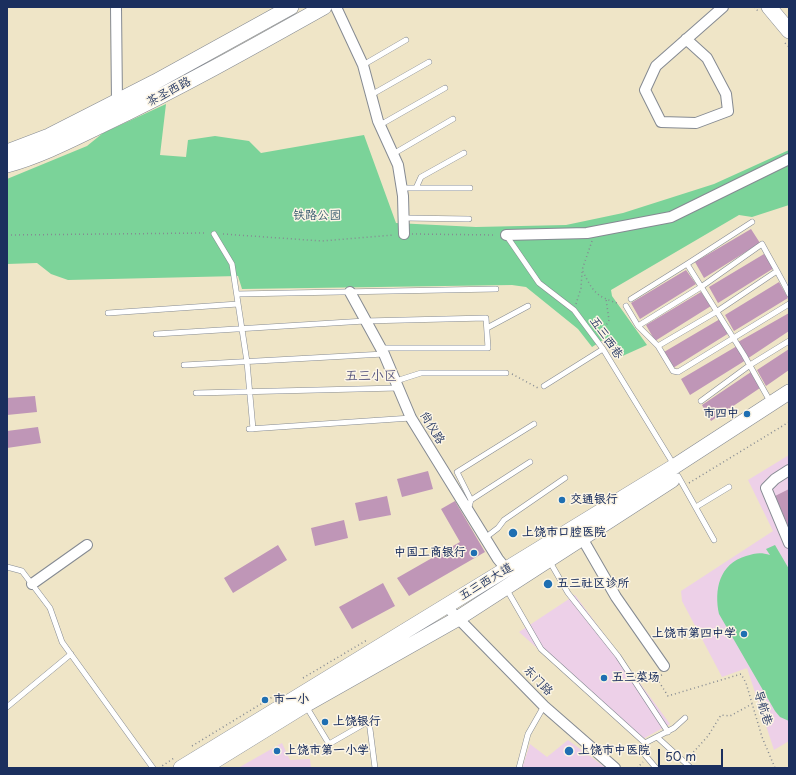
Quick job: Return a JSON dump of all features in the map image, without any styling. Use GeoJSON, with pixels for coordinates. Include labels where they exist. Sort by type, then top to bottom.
{"type":"FeatureCollection","features":[{"type":"Feature","properties":{"kind":"main road","name":"茶圣西路"},"geometry":{"type":"LineString","coordinates":[[7,165],[23,161],[62,144],[162,96],[324,7]]}},
{"type":"Feature","properties":{"kind":"main road"},"geometry":{"type":"LineString","coordinates":[[769,7],[789,31]]}},
{"type":"Feature","properties":{"kind":"main road","name":"茶圣西路"},"geometry":{"type":"LineString","coordinates":[[7,152],[49,136],[117,102],[283,9]]}},
{"type":"Feature","properties":{"kind":"main road","name":"五三西大道"},"geometry":{"type":"LineString","coordinates":[[204,768],[305,706],[457,619],[582,538],[789,392]]}},
{"type":"Feature","properties":{"kind":"main road","name":"五三西大道"},"geometry":{"type":"LineString","coordinates":[[181,768],[446,606],[789,404]]}},
{"type":"Feature","properties":{"kind":"street"},"geometry":{"type":"LineString","coordinates":[[116,7],[117,102]]}},
{"type":"Feature","properties":{"kind":"street"},"geometry":{"type":"LineString","coordinates":[[336,7],[363,65],[380,125],[398,165],[402,188],[404,234]]}},
{"type":"Feature","properties":{"kind":"street"},"geometry":{"type":"LineString","coordinates":[[686,39],[707,58],[726,94],[728,111],[696,123],[661,122],[645,90],[656,66],[686,39],[723,7]]}},
{"type":"Feature","properties":{"kind":"street"},"geometry":{"type":"LineString","coordinates":[[506,235],[595,232],[670,217],[789,159]]}},
{"type":"Feature","properties":{"kind":"street","name":"尚仪路"},"geometry":{"type":"LineString","coordinates":[[350,292],[383,351],[411,418],[485,538],[507,570]]}},
{"type":"Feature","properties":{"kind":"street"},"geometry":{"type":"LineString","coordinates":[[789,470],[775,479],[766,488],[789,543]]}},
{"type":"Feature","properties":{"kind":"street"},"geometry":{"type":"LineString","coordinates":[[582,538],[616,597],[664,666]]}},
{"type":"Feature","properties":{"kind":"street"},"geometry":{"type":"LineString","coordinates":[[32,584],[87,545]]}},
{"type":"Feature","properties":{"kind":"street","name":"东门路"},"geometry":{"type":"LineString","coordinates":[[446,606],[457,619],[544,706],[615,768]]}},
{"type":"Feature","properties":{"kind":"lane"},"geometry":{"type":"LineString","coordinates":[[363,65],[406,40]]}},
{"type":"Feature","properties":{"kind":"lane"},"geometry":{"type":"LineString","coordinates":[[371,96],[429,62]]}},
{"type":"Feature","properties":{"kind":"lane"},"geometry":{"type":"LineString","coordinates":[[380,125],[445,88]]}},
{"type":"Feature","properties":{"kind":"lane"},"geometry":{"type":"LineString","coordinates":[[393,154],[453,119]]}},
{"type":"Feature","properties":{"kind":"lane"},"geometry":{"type":"LineString","coordinates":[[416,188],[421,177],[464,153]]}},
{"type":"Feature","properties":{"kind":"lane"},"geometry":{"type":"LineString","coordinates":[[402,188],[470,188]]}},
{"type":"Feature","properties":{"kind":"lane"},"geometry":{"type":"LineString","coordinates":[[404,218],[469,219]]}},
{"type":"Feature","properties":{"kind":"lane"},"geometry":{"type":"LineString","coordinates":[[631,299],[752,222]]}},
{"type":"Feature","properties":{"kind":"lane"},"geometry":{"type":"LineString","coordinates":[[214,234],[232,264],[247,362],[250,391],[251,429],[411,418]]}},
{"type":"Feature","properties":{"kind":"lane","name":"五三西巷"},"geometry":{"type":"LineString","coordinates":[[506,235],[539,283],[574,310],[603,349],[676,471],[714,540]]}},
{"type":"Feature","properties":{"kind":"lane"},"geometry":{"type":"LineString","coordinates":[[638,326],[701,287],[762,244],[789,294]]}},
{"type":"Feature","properties":{"kind":"lane"},"geometry":{"type":"LineString","coordinates":[[687,264],[750,365],[772,404]]}},
{"type":"Feature","properties":{"kind":"lane"},"geometry":{"type":"LineString","coordinates":[[658,346],[716,312],[777,271]]}},
{"type":"Feature","properties":{"kind":"lane"},"geometry":{"type":"LineString","coordinates":[[237,294],[496,289]]}},
{"type":"Feature","properties":{"kind":"lane"},"geometry":{"type":"LineString","coordinates":[[108,313],[238,304]]}},
{"type":"Feature","properties":{"kind":"lane"},"geometry":{"type":"LineString","coordinates":[[626,306],[638,326],[658,346],[673,371],[678,372],[789,304]]}},
{"type":"Feature","properties":{"kind":"lane"},"geometry":{"type":"LineString","coordinates":[[487,328],[528,306]]}},
{"type":"Feature","properties":{"kind":"lane"},"geometry":{"type":"LineString","coordinates":[[156,334],[365,321],[486,318],[488,348],[383,351],[247,362],[184,365]]}},
{"type":"Feature","properties":{"kind":"lane"},"geometry":{"type":"LineString","coordinates":[[701,401],[750,365],[789,341]]}},
{"type":"Feature","properties":{"kind":"lane"},"geometry":{"type":"LineString","coordinates":[[544,386],[603,349]]}},
{"type":"Feature","properties":{"kind":"lane"},"geometry":{"type":"LineString","coordinates":[[196,393],[397,385],[421,373],[506,373]]}},
{"type":"Feature","properties":{"kind":"lane"},"geometry":{"type":"LineString","coordinates":[[468,511],[471,500],[457,472],[534,424]]}},
{"type":"Feature","properties":{"kind":"lane"},"geometry":{"type":"LineString","coordinates":[[471,500],[530,462]]}},
{"type":"Feature","properties":{"kind":"lane"},"geometry":{"type":"LineString","coordinates":[[485,538],[498,528],[504,520],[565,478]]}},
{"type":"Feature","properties":{"kind":"lane"},"geometry":{"type":"LineString","coordinates":[[696,507],[729,487]]}},
{"type":"Feature","properties":{"kind":"lane"},"geometry":{"type":"LineString","coordinates":[[549,559],[568,593],[618,656],[668,732]]}},
{"type":"Feature","properties":{"kind":"lane"},"geometry":{"type":"LineString","coordinates":[[7,567],[22,571],[50,608],[62,642],[153,768]]}},
{"type":"Feature","properties":{"kind":"lane"},"geometry":{"type":"LineString","coordinates":[[505,587],[542,649],[645,743],[645,755],[656,768]]}},
{"type":"Feature","properties":{"kind":"lane"},"geometry":{"type":"LineString","coordinates":[[7,707],[71,654]]}},
{"type":"Feature","properties":{"kind":"lane"},"geometry":{"type":"LineString","coordinates":[[305,706],[329,744],[369,720],[375,768]]}},
{"type":"Feature","properties":{"kind":"lane"},"geometry":{"type":"LineString","coordinates":[[519,768],[528,734],[544,706]]}},
{"type":"Feature","properties":{"kind":"lane"},"geometry":{"type":"LineString","coordinates":[[645,743],[668,732],[685,718]]}},
{"type":"Feature","properties":{"kind":"lane"},"geometry":{"type":"LineString","coordinates":[[657,737],[691,768]]}},
{"type":"Feature","properties":{"kind":"path"},"geometry":{"type":"LineString","coordinates":[[7,235],[194,232],[322,241],[404,234],[506,235]]}},
{"type":"Feature","properties":{"kind":"path"},"geometry":{"type":"LineString","coordinates":[[574,310],[581,288],[582,270],[595,232]]}},
{"type":"Feature","properties":{"kind":"path"},"geometry":{"type":"LineString","coordinates":[[582,270],[594,292],[606,299],[626,306]]}},
{"type":"Feature","properties":{"kind":"path"},"geometry":{"type":"LineString","coordinates":[[597,342],[609,320],[606,299]]}},
{"type":"Feature","properties":{"kind":"path"},"geometry":{"type":"LineString","coordinates":[[506,373],[518,376],[537,388],[544,386]]}},
{"type":"Feature","properties":{"kind":"path","name":"导航巷"},"geometry":{"type":"LineString","coordinates":[[664,666],[668,672],[656,677],[668,696],[741,674],[762,737],[775,768]]}},
{"type":"Feature","properties":{"kind":"path"},"geometry":{"type":"LineString","coordinates":[[684,762],[708,736],[721,715],[730,716],[752,704]]}},
{"type":"Feature","properties":{"kind":"shaded area","name":"上饶市第四中学"},"geometry":{"type":"Polygon","coordinates":[[[789,455],[789,741],[774,750],[747,668],[722,677],[682,601],[681,591],[773,531],[748,480],[789,455]]]}},
{"type":"Feature","properties":{"kind":"shaded area","name":"五三菜场"},"geometry":{"type":"Polygon","coordinates":[[[575,595],[670,724],[641,740],[519,632],[575,595]]]}},
{"type":"Feature","properties":{"kind":"shaded area","name":"上饶市中医院"},"geometry":{"type":"Polygon","coordinates":[[[568,740],[606,768],[522,768],[530,744],[547,757],[568,740]]]}},
{"type":"Feature","properties":{"kind":"shaded area","name":"上饶市第一小学"},"geometry":{"type":"Polygon","coordinates":[[[282,743],[290,760],[310,759],[311,768],[238,768],[282,743]]]}},
{"type":"Feature","properties":{"kind":"green space","name":"铁路公园"},"geometry":{"type":"Polygon","coordinates":[[[166,104],[160,155],[186,157],[188,140],[215,136],[249,141],[261,153],[364,135],[396,223],[476,227],[566,225],[623,213],[714,184],[789,150],[789,205],[752,217],[739,215],[611,290],[612,296],[647,345],[618,358],[603,340],[592,347],[578,329],[526,287],[512,285],[242,289],[238,276],[68,280],[51,274],[37,263],[7,264],[7,179],[87,146],[103,133],[166,104]]]}},
{"type":"Feature","properties":{"kind":"green space"},"geometry":{"type":"Polygon","coordinates":[[[775,545],[789,569],[789,721],[780,717],[775,711],[719,614],[717,596],[720,579],[730,565],[737,560],[752,554],[761,553],[770,555],[766,549],[775,545]]]}},
{"type":"Feature","properties":{"kind":"building"},"geometry":{"type":"Polygon","coordinates":[[[751,229],[760,243],[704,278],[695,262],[751,229]]]}},
{"type":"Feature","properties":{"kind":"building"},"geometry":{"type":"Polygon","coordinates":[[[764,254],[774,268],[718,303],[709,287],[764,254]]]}},
{"type":"Feature","properties":{"kind":"building"},"geometry":{"type":"Polygon","coordinates":[[[686,270],[696,284],[640,319],[631,303],[686,270]]]}},
{"type":"Feature","properties":{"kind":"building"},"geometry":{"type":"Polygon","coordinates":[[[779,282],[788,298],[734,331],[725,315],[779,282]]]}},
{"type":"Feature","properties":{"kind":"building"},"geometry":{"type":"Polygon","coordinates":[[[701,292],[711,306],[655,341],[646,325],[701,292]]]}},
{"type":"Feature","properties":{"kind":"building"},"geometry":{"type":"Polygon","coordinates":[[[789,313],[789,331],[747,359],[738,342],[789,313]]]}},
{"type":"Feature","properties":{"kind":"building"},"geometry":{"type":"Polygon","coordinates":[[[720,319],[729,333],[673,368],[664,352],[720,319]]]}},
{"type":"Feature","properties":{"kind":"building"},"geometry":{"type":"Polygon","coordinates":[[[737,346],[746,360],[690,395],[681,379],[737,346]]]}},
{"type":"Feature","properties":{"kind":"building"},"geometry":{"type":"Polygon","coordinates":[[[789,349],[789,370],[766,386],[757,370],[789,349]]]}},
{"type":"Feature","properties":{"kind":"building"},"geometry":{"type":"Polygon","coordinates":[[[751,372],[760,388],[711,421],[702,405],[751,372]]]}},
{"type":"Feature","properties":{"kind":"building"},"geometry":{"type":"Polygon","coordinates":[[[35,396],[37,412],[7,415],[7,398],[35,396]]]}},
{"type":"Feature","properties":{"kind":"building"},"geometry":{"type":"Polygon","coordinates":[[[38,427],[41,443],[7,448],[7,431],[38,427]]]}},
{"type":"Feature","properties":{"kind":"building"},"geometry":{"type":"Polygon","coordinates":[[[428,471],[433,489],[402,497],[397,479],[428,471]]]}},
{"type":"Feature","properties":{"kind":"building"},"geometry":{"type":"Polygon","coordinates":[[[789,489],[789,528],[775,496],[789,489]]]}},
{"type":"Feature","properties":{"kind":"building"},"geometry":{"type":"Polygon","coordinates":[[[387,496],[391,515],[359,521],[355,503],[387,496]]]}},
{"type":"Feature","properties":{"kind":"building"},"geometry":{"type":"Polygon","coordinates":[[[455,501],[485,552],[409,596],[397,578],[460,542],[441,509],[455,501]]]}},
{"type":"Feature","properties":{"kind":"building"},"geometry":{"type":"Polygon","coordinates":[[[344,520],[348,538],[315,546],[311,528],[344,520]]]}},
{"type":"Feature","properties":{"kind":"building"},"geometry":{"type":"Polygon","coordinates":[[[278,545],[287,560],[233,593],[224,578],[278,545]]]}},
{"type":"Feature","properties":{"kind":"building"},"geometry":{"type":"Polygon","coordinates":[[[383,583],[395,606],[352,629],[339,607],[383,583]]]}},
{"type":"Feature","properties":{"kind":"place","name":"市四中"},"geometry":{"type":"Point","coordinates":[747,414]}},
{"type":"Feature","properties":{"kind":"place","name":"交通银行"},"geometry":{"type":"Point","coordinates":[562,500]}},
{"type":"Feature","properties":{"kind":"place","name":"上饶市口腔医院"},"geometry":{"type":"Point","coordinates":[513,533]}},
{"type":"Feature","properties":{"kind":"place","name":"中国工商银行"},"geometry":{"type":"Point","coordinates":[474,553]}},
{"type":"Feature","properties":{"kind":"place","name":"五三社区诊所"},"geometry":{"type":"Point","coordinates":[548,584]}},
{"type":"Feature","properties":{"kind":"place","name":"上饶市第四中学"},"geometry":{"type":"Point","coordinates":[744,634]}},
{"type":"Feature","properties":{"kind":"place","name":"五三菜场"},"geometry":{"type":"Point","coordinates":[604,678]}},
{"type":"Feature","properties":{"kind":"place","name":"市一小"},"geometry":{"type":"Point","coordinates":[265,700]}},
{"type":"Feature","properties":{"kind":"place","name":"上饶银行"},"geometry":{"type":"Point","coordinates":[325,722]}},
{"type":"Feature","properties":{"kind":"place","name":"上饶市第一小学"},"geometry":{"type":"Point","coordinates":[277,751]}},
{"type":"Feature","properties":{"kind":"place","name":"上饶市中医院"},"geometry":{"type":"Point","coordinates":[569,751]}},
{"type":"Feature","properties":{"kind":"district","name":"五三小区"},"geometry":{"type":"Point","coordinates":[371,376]}}]}
